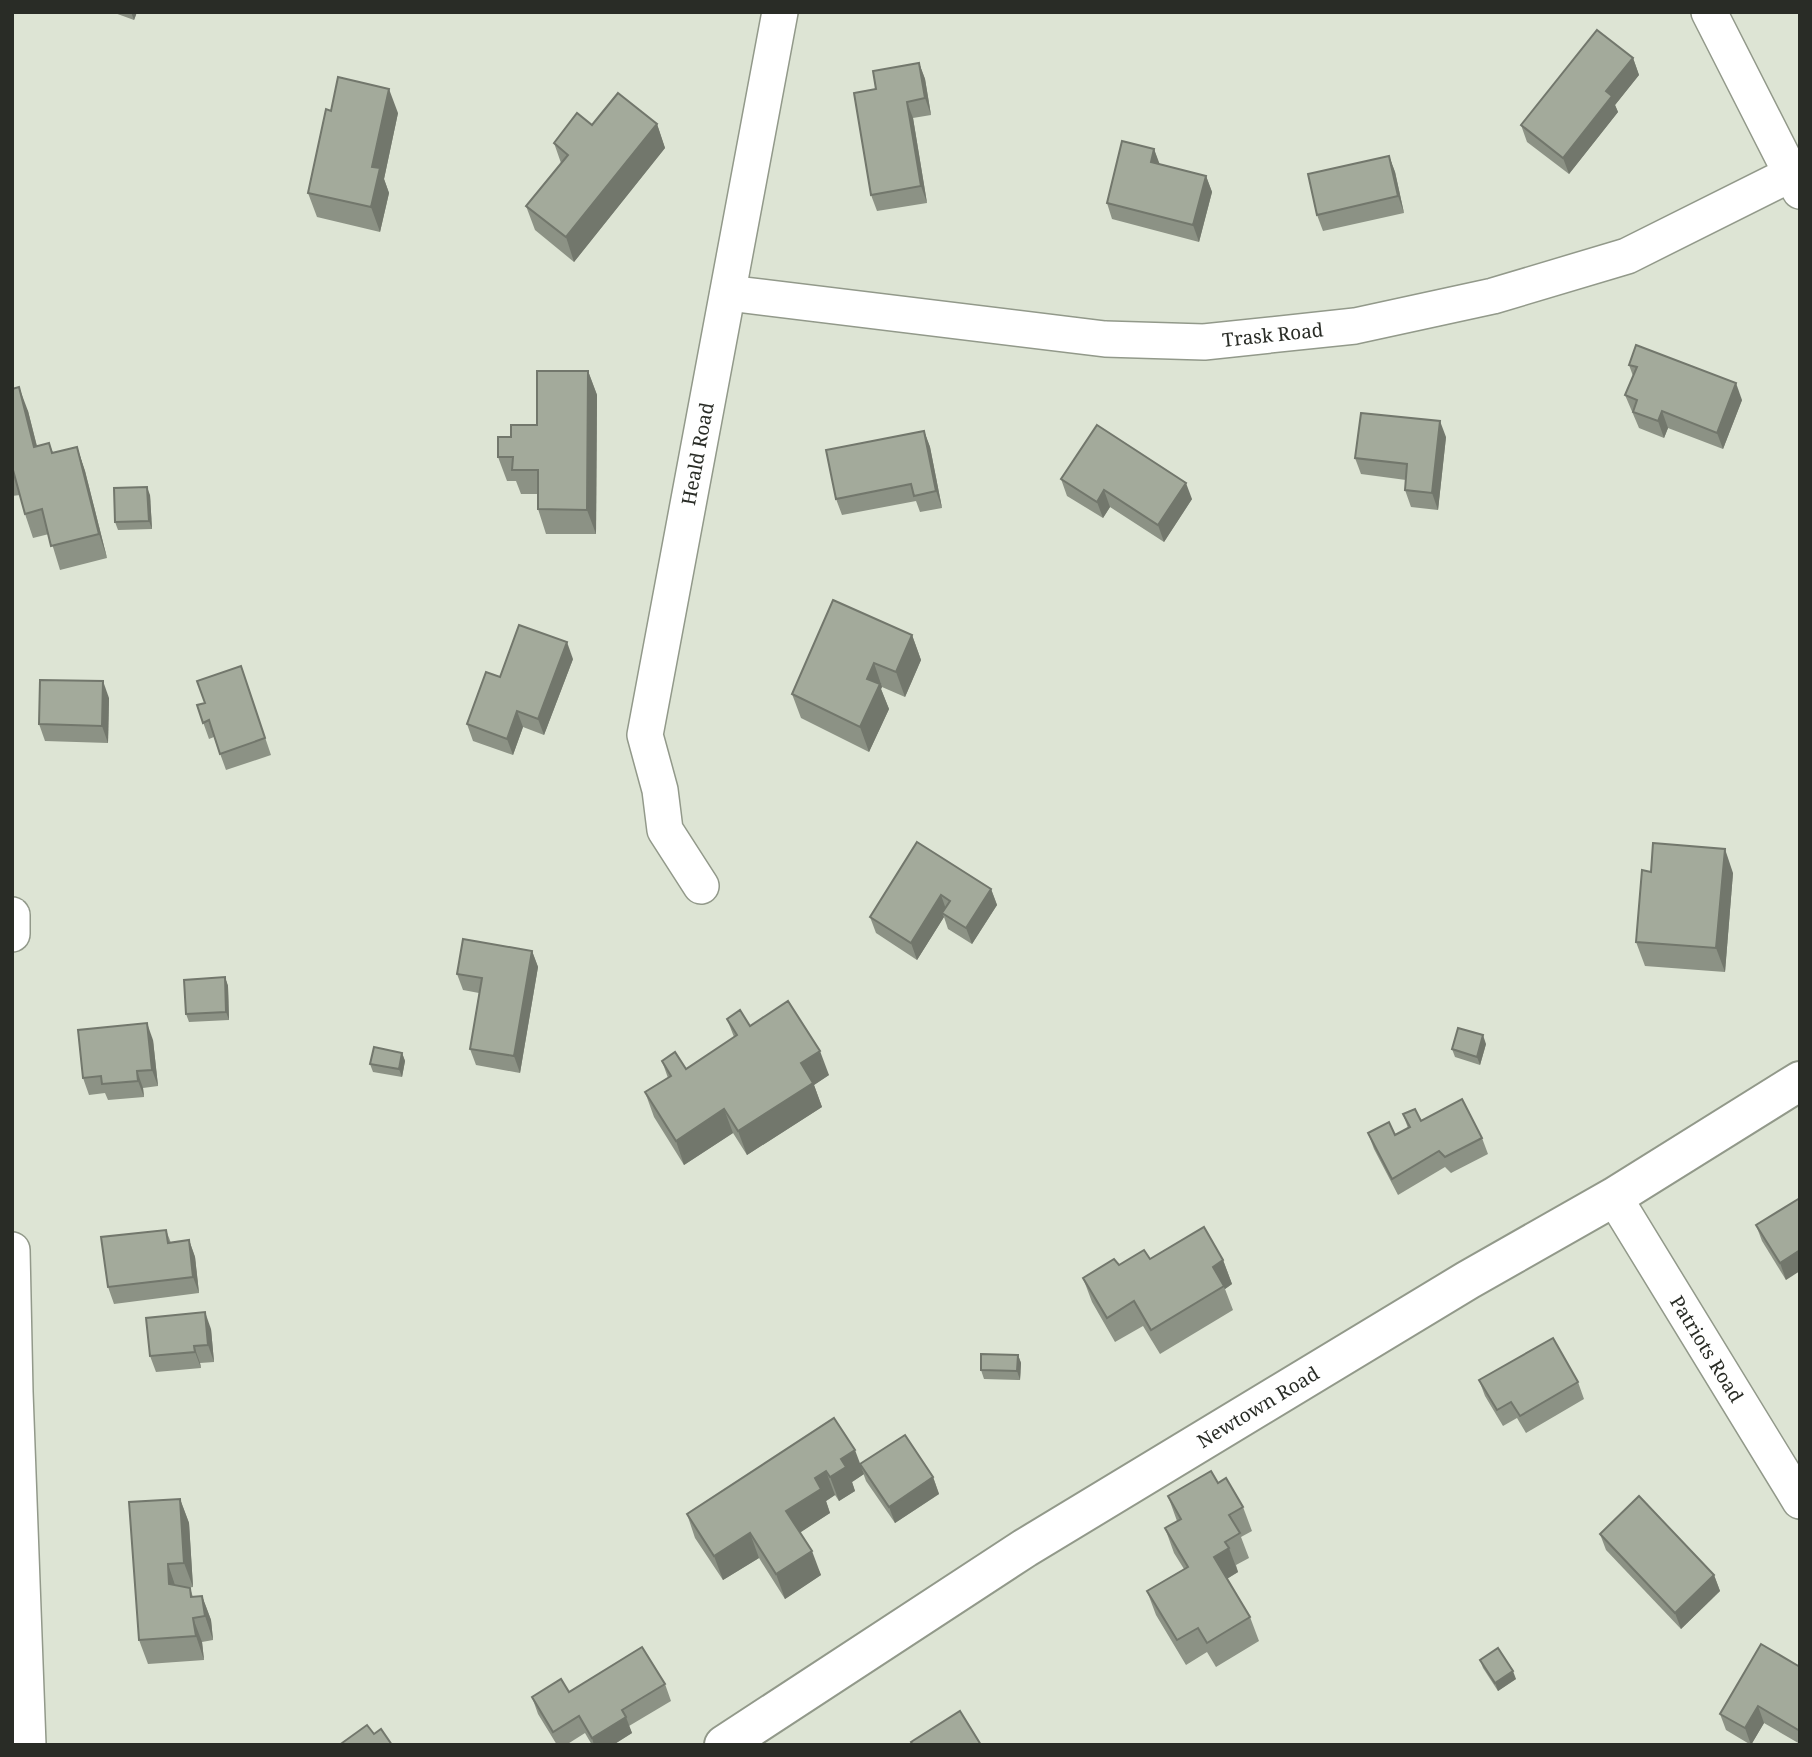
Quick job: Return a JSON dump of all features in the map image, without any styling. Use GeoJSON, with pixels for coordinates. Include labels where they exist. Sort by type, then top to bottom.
{"type":"FeatureCollection","features":[{"type":"Feature","properties":{"kind":"street","name":"Heald Road"},"geometry":{"type":"LineString","coordinates":[[701,886],[666,830],[660,790],[645,735],[780,12]]}},
{"type":"Feature","properties":{"kind":"street"},"geometry":{"type":"LineString","coordinates":[[1709,12],[1796,183]]}},
{"type":"Feature","properties":{"kind":"street","name":"Trask Road"},"geometry":{"type":"LineString","coordinates":[[728,293],[1105,339],[1204,342],[1355,326],[1493,296],[1628,256],[1796,183]]}},
{"type":"Feature","properties":{"kind":"street"},"geometry":{"type":"LineString","coordinates":[[12,915],[12,934]]}},
{"type":"Feature","properties":{"kind":"street","name":"Newtown Road"},"geometry":{"type":"LineString","coordinates":[[724,1745],[1025,1548],[1468,1280],[1614,1197],[1800,1081]]}},
{"type":"Feature","properties":{"kind":"street","name":"Patriots Road"},"geometry":{"type":"LineString","coordinates":[[1614,1197],[1800,1501]]}},
{"type":"Feature","properties":{"kind":"street"},"geometry":{"type":"LineString","coordinates":[[12,1250],[28,1745]]}},
{"type":"Feature","properties":{"kind":"building"},"geometry":{"type":"Polygon","coordinates":[[[1597,30],[1633,58],[1606,91],[1612,96],[1563,158],[1521,125],[1597,30]]]}},
{"type":"Feature","properties":{"kind":"building"},"geometry":{"type":"Polygon","coordinates":[[[919,63],[925,98],[907,102],[921,186],[871,195],[854,93],[876,89],[873,71],[919,63]]]}},
{"type":"Feature","properties":{"kind":"building"},"geometry":{"type":"Polygon","coordinates":[[[338,77],[389,89],[372,167],[380,168],[371,207],[308,193],[326,109],[331,111],[338,77]]]}},
{"type":"Feature","properties":{"kind":"building"},"geometry":{"type":"Polygon","coordinates":[[[618,93],[657,124],[566,237],[526,206],[568,155],[554,143],[577,113],[592,125],[618,93]]]}},
{"type":"Feature","properties":{"kind":"building"},"geometry":{"type":"Polygon","coordinates":[[[1122,141],[1154,149],[1151,162],[1206,176],[1193,225],[1107,203],[1122,141]]]}},
{"type":"Feature","properties":{"kind":"building"},"geometry":{"type":"Polygon","coordinates":[[[1389,156],[1398,196],[1317,215],[1308,174],[1389,156]]]}},
{"type":"Feature","properties":{"kind":"building"},"geometry":{"type":"Polygon","coordinates":[[[1636,345],[1736,383],[1717,433],[1662,411],[1658,421],[1633,412],[1637,400],[1625,395],[1637,367],[1629,365],[1636,345]]]}},
{"type":"Feature","properties":{"kind":"building"},"geometry":{"type":"Polygon","coordinates":[[[537,371],[588,371],[587,510],[538,509],[538,470],[512,470],[513,457],[498,457],[498,437],[511,437],[511,425],[537,425],[537,371]]]}},
{"type":"Feature","properties":{"kind":"building"},"geometry":{"type":"Polygon","coordinates":[[[19,387],[34,447],[49,443],[52,453],[77,447],[99,534],[51,546],[42,509],[25,514],[12,470],[12,389],[19,387]]]}},
{"type":"Feature","properties":{"kind":"building"},"geometry":{"type":"Polygon","coordinates":[[[1361,413],[1440,421],[1432,493],[1405,490],[1407,464],[1355,458],[1361,413]]]}},
{"type":"Feature","properties":{"kind":"building"},"geometry":{"type":"Polygon","coordinates":[[[1097,425],[1186,483],[1158,525],[1104,490],[1097,502],[1061,479],[1097,425]]]}},
{"type":"Feature","properties":{"kind":"building"},"geometry":{"type":"Polygon","coordinates":[[[924,431],[936,491],[914,496],[911,484],[836,499],[826,450],[924,431]]]}},
{"type":"Feature","properties":{"kind":"building"},"geometry":{"type":"Polygon","coordinates":[[[147,487],[149,521],[115,522],[114,488],[147,487]]]}},
{"type":"Feature","properties":{"kind":"building"},"geometry":{"type":"Polygon","coordinates":[[[833,600],[912,635],[896,672],[874,663],[867,679],[880,684],[860,727],[792,694],[833,600]]]}},
{"type":"Feature","properties":{"kind":"building"},"geometry":{"type":"Polygon","coordinates":[[[519,625],[567,642],[538,719],[517,711],[507,739],[467,724],[486,672],[500,677],[519,625]]]}},
{"type":"Feature","properties":{"kind":"building"},"geometry":{"type":"Polygon","coordinates":[[[241,666],[265,738],[220,754],[209,720],[203,723],[197,705],[205,703],[197,681],[241,666]]]}},
{"type":"Feature","properties":{"kind":"building"},"geometry":{"type":"Polygon","coordinates":[[[40,680],[103,681],[102,726],[39,724],[40,680]]]}},
{"type":"Feature","properties":{"kind":"building"},"geometry":{"type":"Polygon","coordinates":[[[917,842],[991,889],[966,928],[942,913],[950,901],[941,895],[911,943],[870,917],[917,842]]]}},
{"type":"Feature","properties":{"kind":"building"},"geometry":{"type":"Polygon","coordinates":[[[1653,843],[1725,849],[1716,948],[1636,942],[1642,870],[1651,872],[1653,843]]]}},
{"type":"Feature","properties":{"kind":"building"},"geometry":{"type":"Polygon","coordinates":[[[463,939],[532,951],[514,1056],[470,1049],[482,978],[457,974],[463,939]]]}},
{"type":"Feature","properties":{"kind":"building"},"geometry":{"type":"Polygon","coordinates":[[[225,977],[226,1012],[186,1014],[184,980],[225,977]]]}},
{"type":"Feature","properties":{"kind":"building"},"geometry":{"type":"Polygon","coordinates":[[[788,1001],[820,1051],[801,1063],[813,1083],[738,1131],[724,1109],[676,1141],[645,1092],[671,1076],[662,1061],[675,1052],[686,1069],[737,1035],[727,1019],[740,1010],[750,1026],[788,1001]]]}},
{"type":"Feature","properties":{"kind":"building"},"geometry":{"type":"Polygon","coordinates":[[[147,1023],[152,1070],[137,1071],[138,1081],[102,1084],[101,1076],[83,1078],[78,1030],[147,1023]]]}},
{"type":"Feature","properties":{"kind":"building"},"geometry":{"type":"Polygon","coordinates":[[[1458,1028],[1483,1035],[1477,1057],[1452,1049],[1458,1028]]]}},
{"type":"Feature","properties":{"kind":"building"},"geometry":{"type":"Polygon","coordinates":[[[374,1047],[402,1053],[399,1069],[370,1064],[374,1047]]]}},
{"type":"Feature","properties":{"kind":"building"},"geometry":{"type":"Polygon","coordinates":[[[1462,1099],[1482,1138],[1445,1157],[1439,1151],[1392,1179],[1368,1133],[1389,1122],[1395,1135],[1410,1127],[1403,1114],[1415,1109],[1421,1121],[1462,1099]]]}},
{"type":"Feature","properties":{"kind":"building"},"geometry":{"type":"Polygon","coordinates":[[[1800,1198],[1800,1250],[1780,1263],[1756,1225],[1800,1198]]]}},
{"type":"Feature","properties":{"kind":"building"},"geometry":{"type":"Polygon","coordinates":[[[1204,1227],[1223,1260],[1213,1267],[1224,1286],[1151,1330],[1134,1301],[1107,1318],[1083,1278],[1114,1259],[1119,1265],[1144,1250],[1150,1259],[1204,1227]]]}},
{"type":"Feature","properties":{"kind":"building"},"geometry":{"type":"Polygon","coordinates":[[[166,1230],[168,1243],[189,1240],[193,1277],[108,1287],[101,1237],[166,1230]]]}},
{"type":"Feature","properties":{"kind":"building"},"geometry":{"type":"Polygon","coordinates":[[[205,1312],[208,1345],[194,1346],[195,1352],[150,1356],[146,1318],[205,1312]]]}},
{"type":"Feature","properties":{"kind":"building"},"geometry":{"type":"Polygon","coordinates":[[[1553,1338],[1578,1382],[1520,1416],[1511,1402],[1497,1410],[1479,1380],[1553,1338]]]}},
{"type":"Feature","properties":{"kind":"building"},"geometry":{"type":"Polygon","coordinates":[[[981,1354],[1018,1355],[1017,1371],[981,1370],[981,1354]]]}},
{"type":"Feature","properties":{"kind":"building"},"geometry":{"type":"Polygon","coordinates":[[[834,1418],[855,1450],[841,1459],[846,1467],[830,1477],[826,1471],[815,1478],[821,1489],[786,1511],[812,1551],[776,1574],[750,1533],[714,1556],[687,1514],[834,1418]]]}},
{"type":"Feature","properties":{"kind":"building"},"geometry":{"type":"Polygon","coordinates":[[[905,1435],[933,1477],[889,1507],[860,1464],[905,1435]]]}},
{"type":"Feature","properties":{"kind":"building"},"geometry":{"type":"Polygon","coordinates":[[[1211,1471],[1218,1483],[1226,1478],[1243,1507],[1229,1515],[1240,1533],[1225,1542],[1229,1548],[1214,1557],[1250,1617],[1207,1643],[1198,1628],[1177,1640],[1147,1591],[1188,1567],[1165,1528],[1181,1519],[1168,1496],[1211,1471]]]}},
{"type":"Feature","properties":{"kind":"building"},"geometry":{"type":"Polygon","coordinates":[[[1639,1496],[1714,1575],[1675,1613],[1600,1534],[1639,1496]]]}},
{"type":"Feature","properties":{"kind":"building"},"geometry":{"type":"Polygon","coordinates":[[[180,1499],[184,1563],[168,1564],[169,1584],[190,1588],[191,1597],[202,1596],[205,1616],[193,1618],[196,1636],[139,1640],[129,1502],[180,1499]]]}},
{"type":"Feature","properties":{"kind":"building"},"geometry":{"type":"Polygon","coordinates":[[[1761,1644],[1800,1667],[1800,1731],[1758,1706],[1745,1728],[1720,1714],[1761,1644]]]}},
{"type":"Feature","properties":{"kind":"building"},"geometry":{"type":"Polygon","coordinates":[[[642,1647],[665,1684],[622,1710],[626,1717],[592,1738],[579,1716],[553,1732],[532,1697],[561,1679],[569,1692],[642,1647]]]}},
{"type":"Feature","properties":{"kind":"building"},"geometry":{"type":"Polygon","coordinates":[[[1498,1648],[1513,1671],[1495,1683],[1480,1660],[1498,1648]]]}},
{"type":"Feature","properties":{"kind":"building"},"geometry":{"type":"Polygon","coordinates":[[[960,1711],[981,1745],[913,1745],[911,1742],[960,1711]]]}},
{"type":"Feature","properties":{"kind":"building"},"geometry":{"type":"Polygon","coordinates":[[[367,1725],[374,1734],[381,1729],[392,1745],[342,1743],[367,1725]]]}}]}
